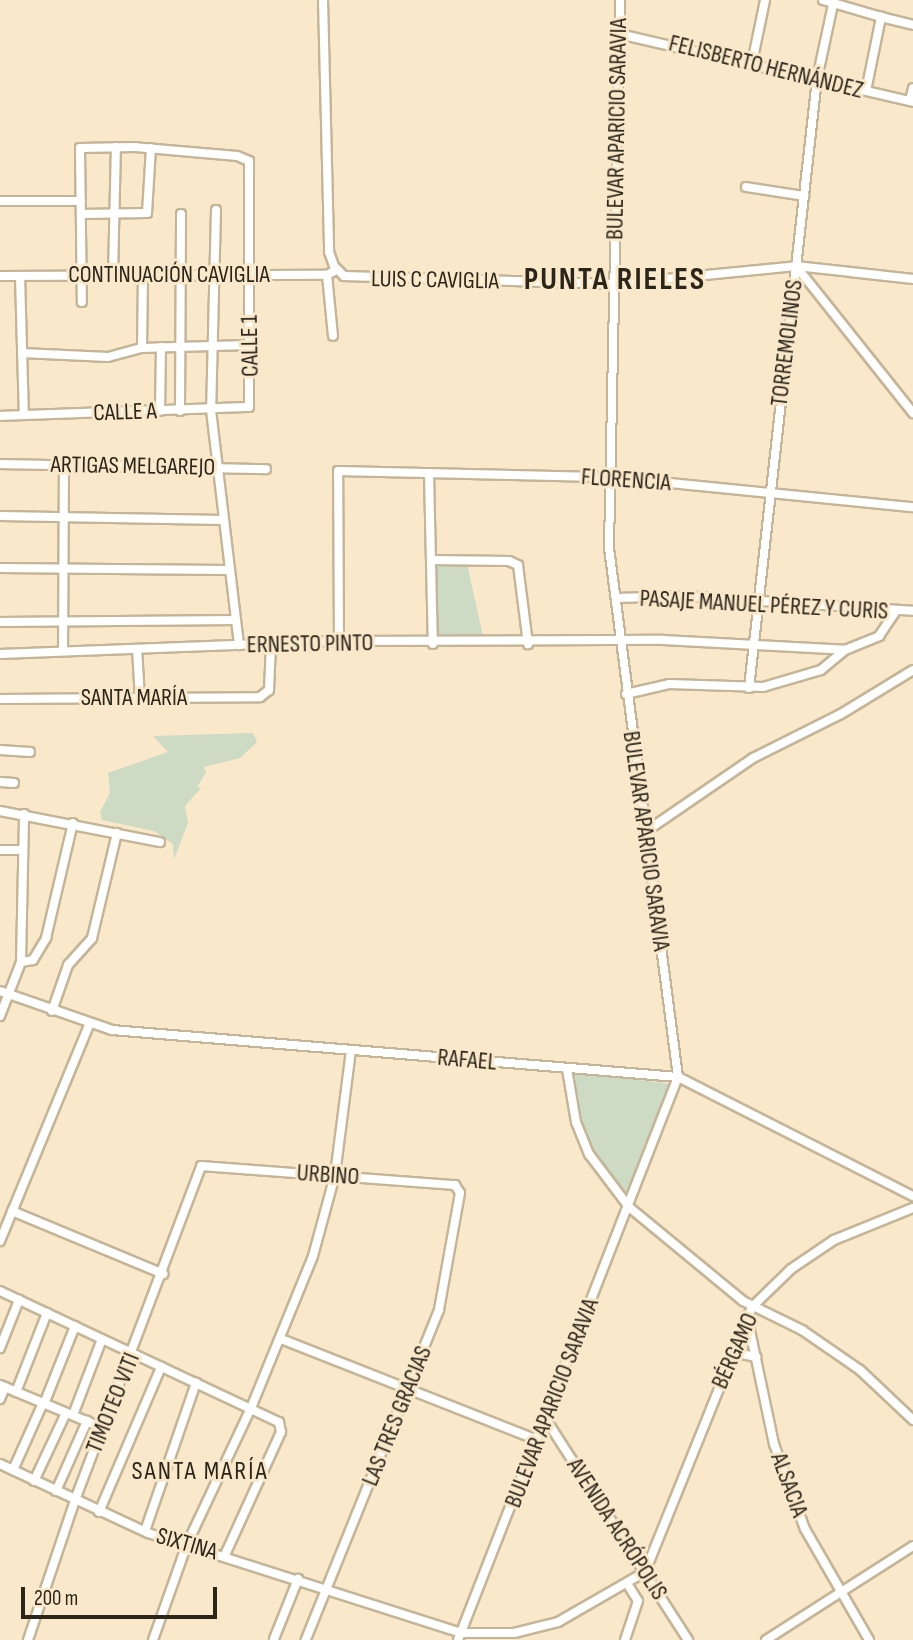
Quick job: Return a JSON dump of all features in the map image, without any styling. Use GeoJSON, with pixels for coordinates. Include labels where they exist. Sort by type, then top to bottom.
{"type":"FeatureCollection","features":[{"type":"Feature","properties":{"kind":"street"},"geometry":{"type":"LineString","coordinates":[[323,0],[330,253],[337,270]]}},
{"type":"Feature","properties":{"kind":"street","name":"BULEVAR APARICIO SARAVIA"},"geometry":{"type":"LineString","coordinates":[[460,1636],[678,1077],[609,548],[620,0]]}},
{"type":"Feature","properties":{"kind":"street"},"geometry":{"type":"LineString","coordinates":[[752,64],[765,0]]}},
{"type":"Feature","properties":{"kind":"street"},"geometry":{"type":"LineString","coordinates":[[823,0],[913,26]]}},
{"type":"Feature","properties":{"kind":"street","name":"TORREMOLINOS"},"geometry":{"type":"LineString","coordinates":[[748,688],[817,79],[834,2]]}},
{"type":"Feature","properties":{"kind":"street"},"geometry":{"type":"LineString","coordinates":[[866,91],[881,17]]}},
{"type":"Feature","properties":{"kind":"street","name":"FELISBERTO HERNÁNDEZ"},"geometry":{"type":"LineString","coordinates":[[619,34],[912,102]]}},
{"type":"Feature","properties":{"kind":"street"},"geometry":{"type":"LineString","coordinates":[[912,102],[913,88]]}},
{"type":"Feature","properties":{"kind":"street"},"geometry":{"type":"LineString","coordinates":[[113,276],[116,147]]}},
{"type":"Feature","properties":{"kind":"street"},"geometry":{"type":"LineString","coordinates":[[81,214],[147,213],[151,148],[80,148],[82,302]]}},
{"type":"Feature","properties":{"kind":"street","name":"CALLE 1"},"geometry":{"type":"LineString","coordinates":[[151,148],[247,159],[251,167],[249,407]]}},
{"type":"Feature","properties":{"kind":"street"},"geometry":{"type":"LineString","coordinates":[[746,187],[804,196]]}},
{"type":"Feature","properties":{"kind":"street"},"geometry":{"type":"LineString","coordinates":[[0,201],[81,201]]}},
{"type":"Feature","properties":{"kind":"street"},"geometry":{"type":"LineString","coordinates":[[216,209],[211,410],[227,570],[239,645]]}},
{"type":"Feature","properties":{"kind":"street"},"geometry":{"type":"LineString","coordinates":[[180,411],[181,214]]}},
{"type":"Feature","properties":{"kind":"street"},"geometry":{"type":"LineString","coordinates":[[796,266],[913,413]]}},
{"type":"Feature","properties":{"kind":"street","name":"LUIS C CAVIGLIA"},"geometry":{"type":"LineString","coordinates":[[337,270],[352,278],[614,284],[796,266],[913,279]]}},
{"type":"Feature","properties":{"kind":"street","name":"CONTINUACIÓN CAVIGLIA"},"geometry":{"type":"LineString","coordinates":[[0,276],[327,275],[337,270]]}},
{"type":"Feature","properties":{"kind":"street"},"geometry":{"type":"LineString","coordinates":[[327,275],[332,336]]}},
{"type":"Feature","properties":{"kind":"street"},"geometry":{"type":"LineString","coordinates":[[20,276],[24,415]]}},
{"type":"Feature","properties":{"kind":"street"},"geometry":{"type":"LineString","coordinates":[[142,348],[143,276]]}},
{"type":"Feature","properties":{"kind":"street"},"geometry":{"type":"LineString","coordinates":[[22,353],[108,357],[142,348],[249,345]]}},
{"type":"Feature","properties":{"kind":"street"},"geometry":{"type":"LineString","coordinates":[[160,411],[161,347]]}},
{"type":"Feature","properties":{"kind":"street","name":"CALLE A"},"geometry":{"type":"LineString","coordinates":[[0,416],[249,407]]}},
{"type":"Feature","properties":{"kind":"street","name":"ARTIGAS MELGAREJO"},"geometry":{"type":"LineString","coordinates":[[0,464],[266,469]]}},
{"type":"Feature","properties":{"kind":"street"},"geometry":{"type":"LineString","coordinates":[[63,651],[64,465]]}},
{"type":"Feature","properties":{"kind":"street","name":"FLORENCIA"},"geometry":{"type":"LineString","coordinates":[[339,641],[338,471],[610,477],[913,507]]}},
{"type":"Feature","properties":{"kind":"street"},"geometry":{"type":"LineString","coordinates":[[429,474],[433,644]]}},
{"type":"Feature","properties":{"kind":"street"},"geometry":{"type":"LineString","coordinates":[[0,516],[223,520]]}},
{"type":"Feature","properties":{"kind":"street"},"geometry":{"type":"LineString","coordinates":[[431,560],[509,561],[518,565],[528,643]]}},
{"type":"Feature","properties":{"kind":"street"},"geometry":{"type":"LineString","coordinates":[[0,568],[227,570]]}},
{"type":"Feature","properties":{"kind":"street","name":"PASAJE MANUEL PÉREZ Y CURIS"},"geometry":{"type":"LineString","coordinates":[[615,598],[683,596],[895,612],[913,611]]}},
{"type":"Feature","properties":{"kind":"street"},"geometry":{"type":"LineString","coordinates":[[626,694],[669,684],[748,688],[821,670],[845,650],[879,636],[895,612]]}},
{"type":"Feature","properties":{"kind":"street"},"geometry":{"type":"LineString","coordinates":[[0,622],[233,620]]}},
{"type":"Feature","properties":{"kind":"street","name":"ERNESTO PINTO"},"geometry":{"type":"LineString","coordinates":[[0,654],[339,641],[433,644],[620,641],[845,650]]}},
{"type":"Feature","properties":{"kind":"street","name":"SANTA MARÍA"},"geometry":{"type":"LineString","coordinates":[[0,699],[267,694],[271,644]]}},
{"type":"Feature","properties":{"kind":"street"},"geometry":{"type":"LineString","coordinates":[[137,649],[140,698]]}},
{"type":"Feature","properties":{"kind":"street"},"geometry":{"type":"LineString","coordinates":[[645,832],[753,758],[841,714],[913,670]]}},
{"type":"Feature","properties":{"kind":"street"},"geometry":{"type":"LineString","coordinates":[[0,750],[30,752]]}},
{"type":"Feature","properties":{"kind":"street"},"geometry":{"type":"LineString","coordinates":[[0,782],[14,783]]}},
{"type":"Feature","properties":{"kind":"street"},"geometry":{"type":"LineString","coordinates":[[0,811],[73,823],[160,842]]}},
{"type":"Feature","properties":{"kind":"street"},"geometry":{"type":"LineString","coordinates":[[0,1016],[21,962],[24,814]]}},
{"type":"Feature","properties":{"kind":"street"},"geometry":{"type":"LineString","coordinates":[[21,962],[33,960],[46,937],[73,823]]}},
{"type":"Feature","properties":{"kind":"street"},"geometry":{"type":"LineString","coordinates":[[52,1011],[68,965],[88,945],[97,926],[117,833]]}},
{"type":"Feature","properties":{"kind":"street"},"geometry":{"type":"LineString","coordinates":[[0,850],[23,850]]}},
{"type":"Feature","properties":{"kind":"street","name":"RAFAEL"},"geometry":{"type":"LineString","coordinates":[[0,991],[89,1025],[678,1077],[913,1196]]}},
{"type":"Feature","properties":{"kind":"street"},"geometry":{"type":"LineString","coordinates":[[0,1241],[89,1025]]}},
{"type":"Feature","properties":{"kind":"street"},"geometry":{"type":"LineString","coordinates":[[153,1640],[187,1544],[251,1408],[313,1256],[335,1175],[351,1050]]}},
{"type":"Feature","properties":{"kind":"street"},"geometry":{"type":"LineString","coordinates":[[566,1069],[576,1122],[589,1154],[629,1207],[752,1307],[820,1341],[878,1385],[913,1420]]}},
{"type":"Feature","properties":{"kind":"street","name":"URBINO"},"geometry":{"type":"LineString","coordinates":[[201,1166],[455,1185]]}},
{"type":"Feature","properties":{"kind":"street","name":"TIMOTEO VITI"},"geometry":{"type":"LineString","coordinates":[[28,1640],[75,1500],[133,1354],[201,1166]]}},
{"type":"Feature","properties":{"kind":"street","name":"LAS TRES GRACIAS"},"geometry":{"type":"LineString","coordinates":[[306,1640],[439,1310],[460,1193],[455,1185]]}},
{"type":"Feature","properties":{"kind":"street","name":"BÉRGAMO"},"geometry":{"type":"LineString","coordinates":[[645,1572],[752,1307],[781,1277],[834,1240],[913,1208]]}},
{"type":"Feature","properties":{"kind":"street"},"geometry":{"type":"LineString","coordinates":[[12,1211],[163,1274]]}},
{"type":"Feature","properties":{"kind":"street"},"geometry":{"type":"LineString","coordinates":[[0,1292],[279,1422],[281,1432],[225,1555]]}},
{"type":"Feature","properties":{"kind":"street"},"geometry":{"type":"LineString","coordinates":[[0,1348],[19,1300]]}},
{"type":"Feature","properties":{"kind":"street"},"geometry":{"type":"LineString","coordinates":[[16,1392],[47,1313]]}},
{"type":"Feature","properties":{"kind":"street","name":"ALSACIA"},"geometry":{"type":"LineString","coordinates":[[747,1316],[774,1444],[806,1529],[839,1594],[869,1640]]}},
{"type":"Feature","properties":{"kind":"street"},"geometry":{"type":"LineString","coordinates":[[13,1470],[75,1326]]}},
{"type":"Feature","properties":{"kind":"street"},"geometry":{"type":"LineString","coordinates":[[34,1481],[69,1414],[102,1339]]}},
{"type":"Feature","properties":{"kind":"street"},"geometry":{"type":"LineString","coordinates":[[281,1339],[537,1440]]}},
{"type":"Feature","properties":{"kind":"street"},"geometry":{"type":"LineString","coordinates":[[732,1352],[756,1357]]}},
{"type":"Feature","properties":{"kind":"street"},"geometry":{"type":"LineString","coordinates":[[99,1512],[161,1367]]}},
{"type":"Feature","properties":{"kind":"street"},"geometry":{"type":"LineString","coordinates":[[145,1531],[196,1383]]}},
{"type":"Feature","properties":{"kind":"street"},"geometry":{"type":"LineString","coordinates":[[0,1399],[2,1386],[103,1428]]}},
{"type":"Feature","properties":{"kind":"street","name":"AVENIDA ACRÓPOLIS"},"geometry":{"type":"LineString","coordinates":[[545,1418],[688,1640]]}},
{"type":"Feature","properties":{"kind":"street"},"geometry":{"type":"LineString","coordinates":[[56,1491],[87,1421]]}},
{"type":"Feature","properties":{"kind":"street","name":"SIXTINA"},"geometry":{"type":"LineString","coordinates":[[0,1464],[145,1531],[328,1588],[460,1636],[514,1633],[558,1622],[628,1585],[645,1572]]}},
{"type":"Feature","properties":{"kind":"street"},"geometry":{"type":"LineString","coordinates":[[766,1640],[913,1546]]}},
{"type":"Feature","properties":{"kind":"street"},"geometry":{"type":"LineString","coordinates":[[274,1639],[298,1579]]}},
{"type":"Feature","properties":{"kind":"street"},"geometry":{"type":"LineString","coordinates":[[625,1640],[638,1601],[628,1585]]}},
{"type":"Feature","properties":{"kind":"green space"},"geometry":{"type":"Polygon","coordinates":[[[435,563],[467,564],[484,641],[435,638],[435,563]]]}},
{"type":"Feature","properties":{"kind":"green space"},"geometry":{"type":"Polygon","coordinates":[[[253,733],[257,742],[240,758],[204,767],[206,772],[197,787],[201,788],[185,806],[188,823],[174,859],[173,844],[154,831],[102,820],[100,812],[110,793],[108,773],[168,752],[153,736],[253,733]]]}},
{"type":"Feature","properties":{"kind":"green space"},"geometry":{"type":"Polygon","coordinates":[[[576,1072],[671,1084],[628,1194],[605,1172],[590,1148],[579,1120],[572,1076],[576,1072]]]}},
{"type":"Feature","properties":{"kind":"district","name":"PUNTA RIELES"},"geometry":{"type":"Point","coordinates":[615,280]}},
{"type":"Feature","properties":{"kind":"district","name":"SANTA MARÍA"},"geometry":{"type":"Point","coordinates":[200,1472]}}]}
